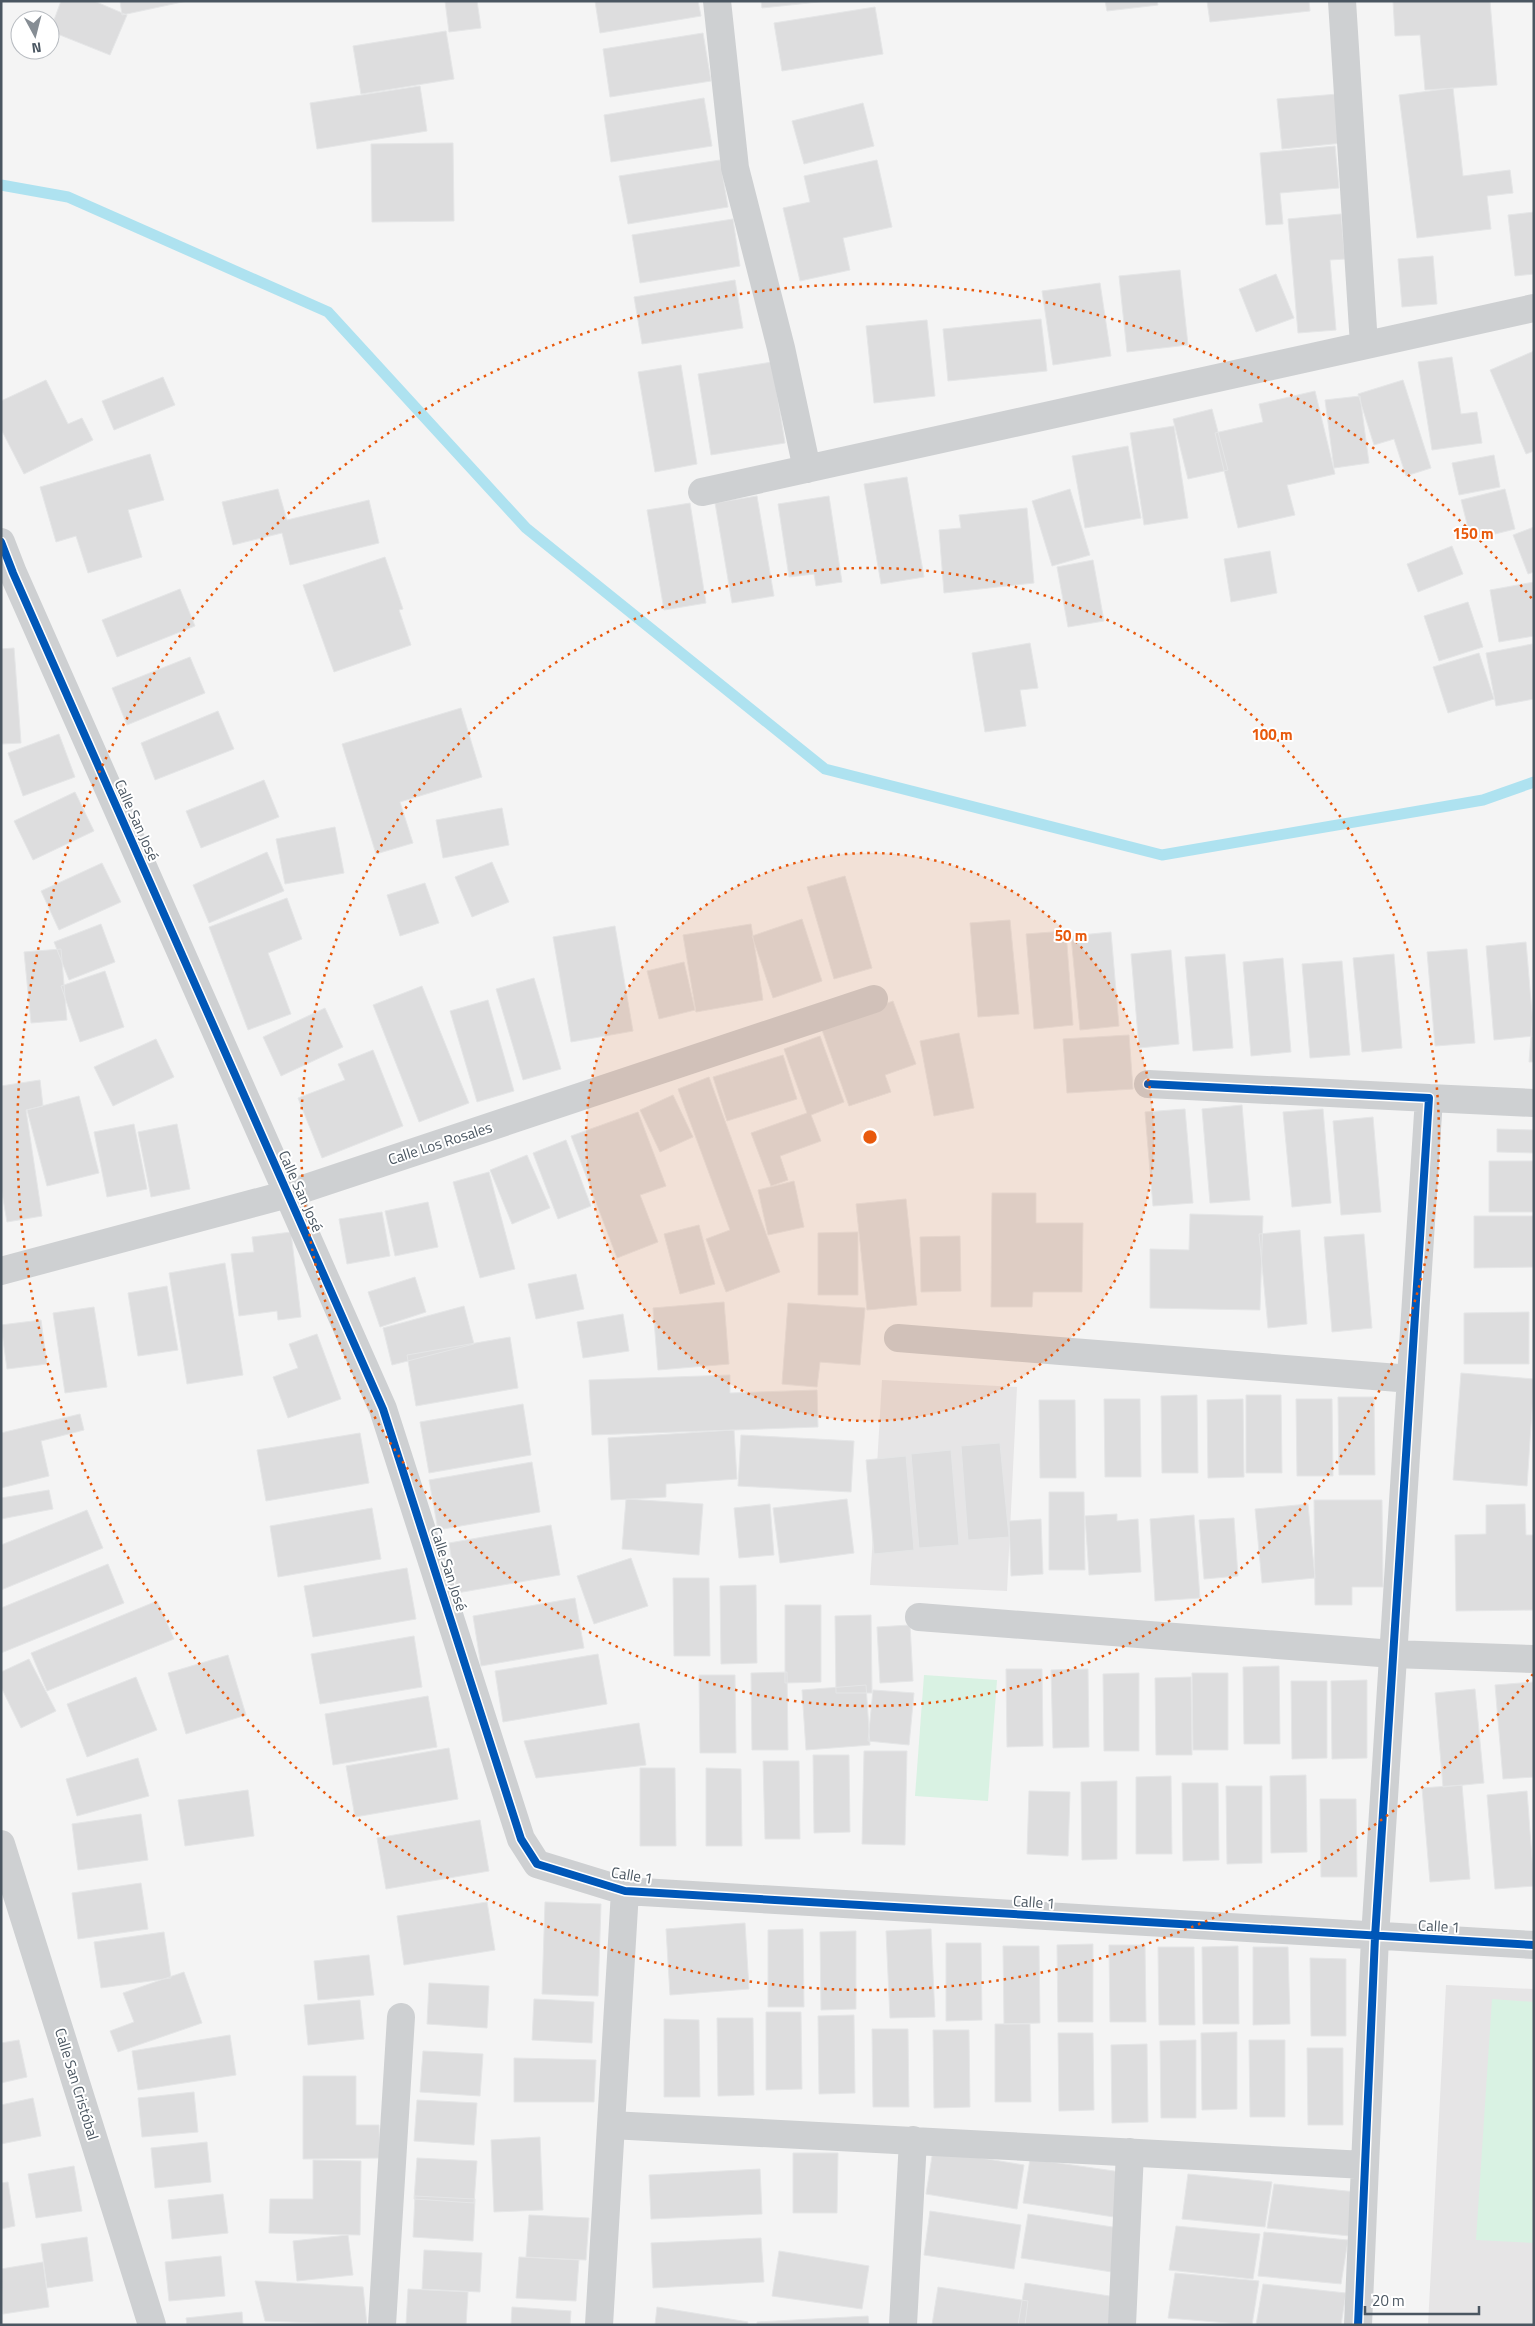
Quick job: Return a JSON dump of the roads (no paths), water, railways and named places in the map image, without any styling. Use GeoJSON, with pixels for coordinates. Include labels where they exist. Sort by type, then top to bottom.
{"type":"FeatureCollection","features":[{"type":"Feature","properties":{"kind":"street"},"geometry":{"type":"LineString","coordinates":[[717,1],[734,168],[780,348],[807,469]]}},
{"type":"Feature","properties":{"kind":"street"},"geometry":{"type":"LineString","coordinates":[[1342,1],[1364,345]]}},
{"type":"Feature","properties":{"kind":"street"},"geometry":{"type":"LineString","coordinates":[[702,492],[1534,308]]}},
{"type":"Feature","properties":{"kind":"street","name":"Calle San José"},"geometry":{"type":"LineString","coordinates":[[1,542],[7,575],[288,1194],[383,1409],[521,1839],[537,1864]]}},
{"type":"Feature","properties":{"kind":"street","name":"Calle Los Rosales"},"geometry":{"type":"LineString","coordinates":[[1,1271],[288,1194],[874,999]]}},
{"type":"Feature","properties":{"kind":"street"},"geometry":{"type":"LineString","coordinates":[[1148,1084],[1534,1103]]}},
{"type":"Feature","properties":{"kind":"street"},"geometry":{"type":"LineString","coordinates":[[1358,2325],[1375,1936],[1429,1098]]}},
{"type":"Feature","properties":{"kind":"street"},"geometry":{"type":"LineString","coordinates":[[898,1338],[1411,1379]]}},
{"type":"Feature","properties":{"kind":"street"},"geometry":{"type":"LineString","coordinates":[[919,1617],[1393,1654],[1534,1659]]}},
{"type":"Feature","properties":{"kind":"street","name":"Calle San Cristóbal"},"geometry":{"type":"LineString","coordinates":[[1,1844],[152,2325]]}},
{"type":"Feature","properties":{"kind":"street","name":"Calle 1"},"geometry":{"type":"LineString","coordinates":[[537,1864],[624,1890],[1534,1945]]}},
{"type":"Feature","properties":{"kind":"street","name":"Calle 1"},"geometry":{"type":"LineString","coordinates":[[599,2325],[624,1890]]}},
{"type":"Feature","properties":{"kind":"street"},"geometry":{"type":"LineString","coordinates":[[382,2325],[401,2017]]}},
{"type":"Feature","properties":{"kind":"street"},"geometry":{"type":"LineString","coordinates":[[611,2125],[1365,2165]]}},
{"type":"Feature","properties":{"kind":"street"},"geometry":{"type":"LineString","coordinates":[[903,2325],[913,2140]]}},
{"type":"Feature","properties":{"kind":"street"},"geometry":{"type":"LineString","coordinates":[[1122,2325],[1130,2152]]}},
{"type":"Feature","properties":{"kind":"waterway"},"geometry":{"type":"LineString","coordinates":[[1,185],[68,197],[328,312],[526,528],[825,769],[1162,855],[1483,800],[1534,782]]}}]}
